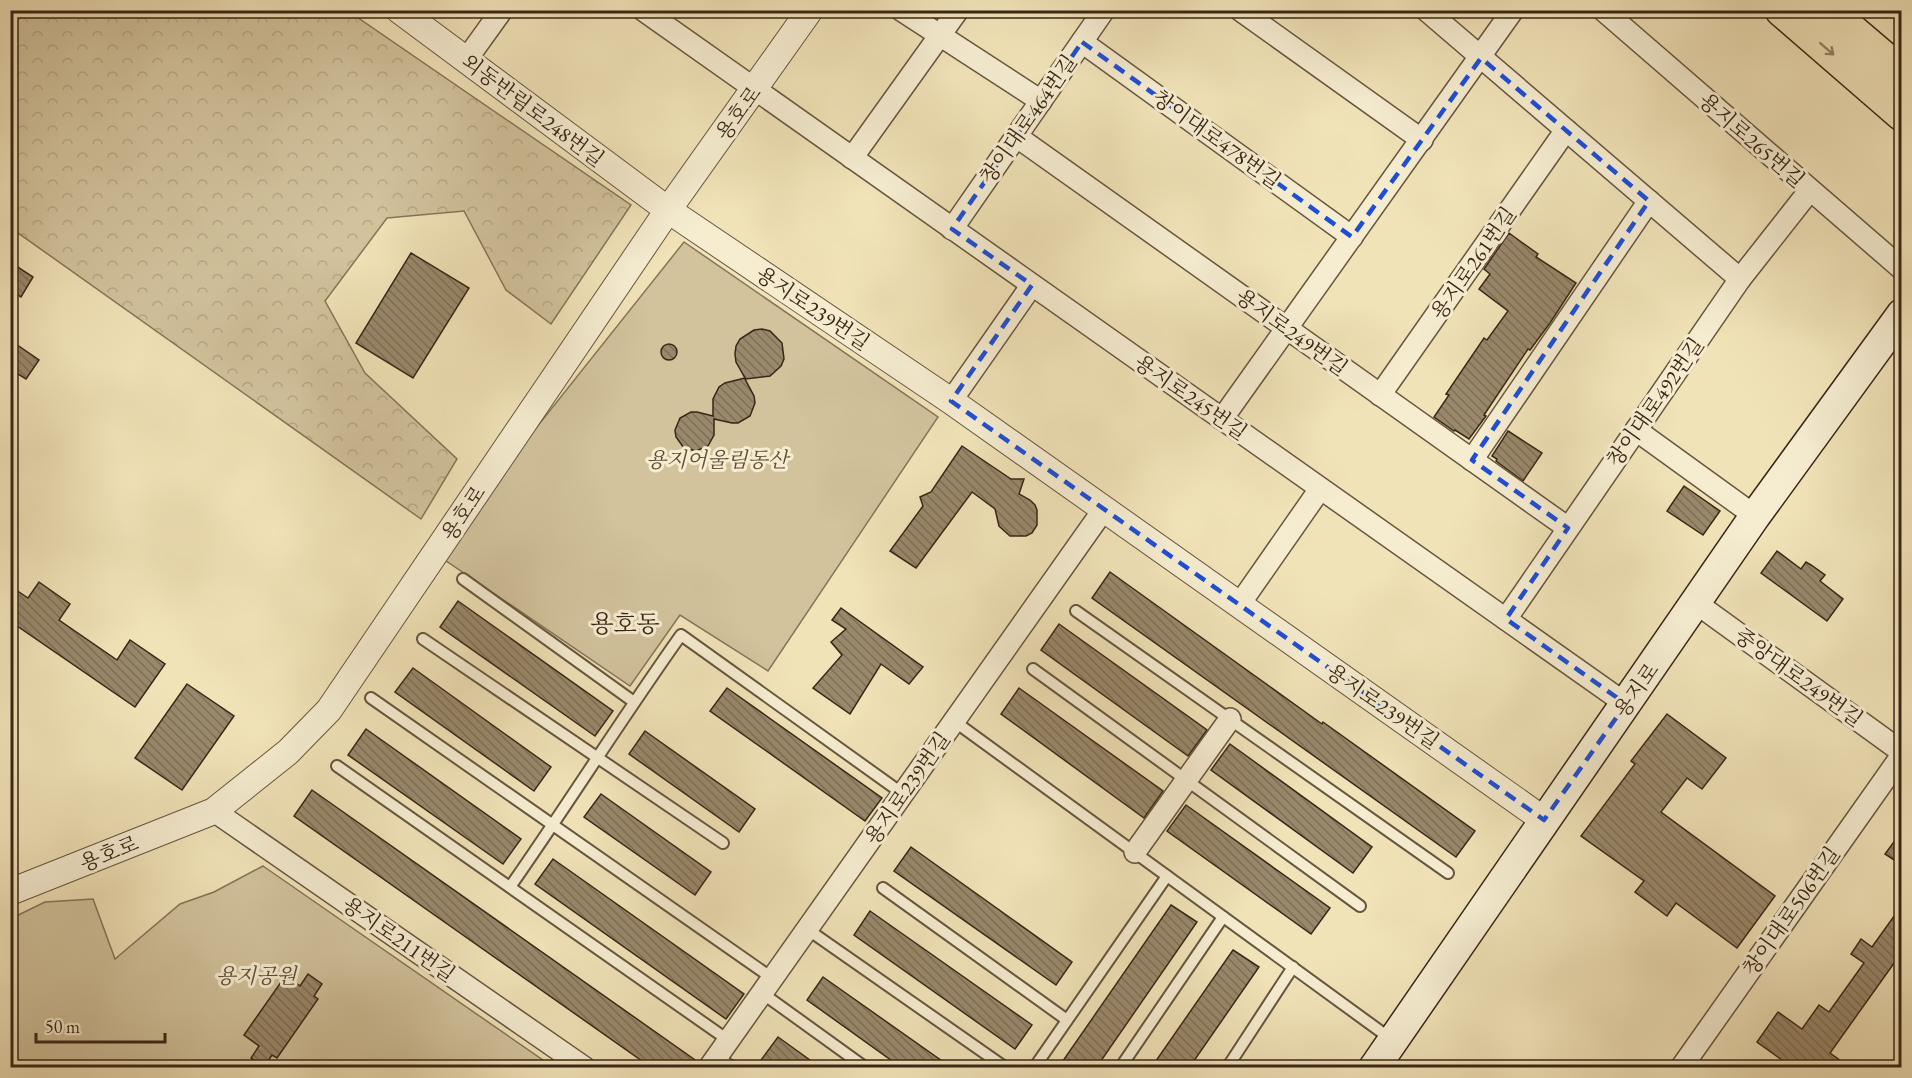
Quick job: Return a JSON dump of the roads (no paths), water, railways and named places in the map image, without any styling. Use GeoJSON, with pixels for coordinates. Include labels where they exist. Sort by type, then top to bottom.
{"type":"FeatureCollection","features":[{"type":"Feature","properties":{"kind":"main road"},"geometry":{"type":"LineString","coordinates":[[1782,10],[1902,114]]}},
{"type":"Feature","properties":{"kind":"main road"},"geometry":{"type":"LineString","coordinates":[[1827,10],[1902,74]]}},
{"type":"Feature","properties":{"kind":"main road","name":"용지로"},"geometry":{"type":"LineString","coordinates":[[1374,1068],[1755,516],[1902,314]]}},
{"type":"Feature","properties":{"kind":"street","name":"외동반림로248번길"},"geometry":{"type":"LineString","coordinates":[[399,10],[668,210]]}},
{"type":"Feature","properties":{"kind":"street"},"geometry":{"type":"LineString","coordinates":[[466,60],[502,10]]}},
{"type":"Feature","properties":{"kind":"street","name":"용지로245번길"},"geometry":{"type":"LineString","coordinates":[[643,10],[1626,704]]}},
{"type":"Feature","properties":{"kind":"street","name":"용호로"},"geometry":{"type":"LineString","coordinates":[[12,890],[214,811],[288,752],[329,710],[668,210],[810,10]]}},
{"type":"Feature","properties":{"kind":"street"},"geometry":{"type":"LineString","coordinates":[[901,10],[1041,101]]}},
{"type":"Feature","properties":{"kind":"street"},"geometry":{"type":"LineString","coordinates":[[852,158],[958,10]]}},
{"type":"Feature","properties":{"kind":"street","name":"창이대로464번길"},"geometry":{"type":"LineString","coordinates":[[952,229],[1104,10]]}},
{"type":"Feature","properties":{"kind":"street"},"geometry":{"type":"LineString","coordinates":[[1240,10],[1422,140]]}},
{"type":"Feature","properties":{"kind":"street"},"geometry":{"type":"LineString","coordinates":[[1426,10],[1740,279]]}},
{"type":"Feature","properties":{"kind":"street"},"geometry":{"type":"LineString","coordinates":[[1222,419],[1513,10]]}},
{"type":"Feature","properties":{"kind":"street","name":"용지로265번길"},"geometry":{"type":"LineString","coordinates":[[1603,10],[1902,269]]}},
{"type":"Feature","properties":{"kind":"street","name":"창이대로478번길"},"geometry":{"type":"LineString","coordinates":[[1082,42],[1352,237]]}},
{"type":"Feature","properties":{"kind":"street","name":"용지로261번길"},"geometry":{"type":"LineString","coordinates":[[1380,395],[1566,130]]}},
{"type":"Feature","properties":{"kind":"street","name":"용지로249번길"},"geometry":{"type":"LineString","coordinates":[[1016,136],[1568,528]]}},
{"type":"Feature","properties":{"kind":"street","name":"창이대로492번길"},"geometry":{"type":"LineString","coordinates":[[1506,619],[1740,279],[1810,190]]}},
{"type":"Feature","properties":{"kind":"street"},"geometry":{"type":"LineString","coordinates":[[1472,460],[1649,201]]}},
{"type":"Feature","properties":{"kind":"street","name":"용지로239번길"},"geometry":{"type":"LineString","coordinates":[[668,210],[951,401],[1544,820]]}},
{"type":"Feature","properties":{"kind":"street"},"geometry":{"type":"LineString","coordinates":[[951,401],[1032,285]]}},
{"type":"Feature","properties":{"kind":"street"},"geometry":{"type":"LineString","coordinates":[[1636,430],[1755,516]]}},
{"type":"Feature","properties":{"kind":"street"},"geometry":{"type":"LineString","coordinates":[[1239,605],[1320,489]]}},
{"type":"Feature","properties":{"kind":"street","name":"용지로239번길"},"geometry":{"type":"LineString","coordinates":[[722,1058],[767,986],[1104,509]]}},
{"type":"Feature","properties":{"kind":"street","name":"중앙대로249번길"},"geometry":{"type":"LineString","coordinates":[[1696,603],[1902,753]]}},
{"type":"Feature","properties":{"kind":"street"},"geometry":{"type":"LineString","coordinates":[[1135,852],[1230,719]]}},
{"type":"Feature","properties":{"kind":"street","name":"창이대로506번길"},"geometry":{"type":"LineString","coordinates":[[1681,1068],[1902,753]]}},
{"type":"Feature","properties":{"kind":"street","name":"용지로211번길"},"geometry":{"type":"LineString","coordinates":[[214,811],[585,1068]]}},
{"type":"Feature","properties":{"kind":"lane"},"geometry":{"type":"LineString","coordinates":[[463,579],[634,702]]}},
{"type":"Feature","properties":{"kind":"lane"},"geometry":{"type":"LineString","coordinates":[[1076,611],[1448,873]]}},
{"type":"Feature","properties":{"kind":"lane"},"geometry":{"type":"LineString","coordinates":[[510,887],[681,635],[903,794]]}},
{"type":"Feature","properties":{"kind":"lane"},"geometry":{"type":"LineString","coordinates":[[423,639],[723,843]]}},
{"type":"Feature","properties":{"kind":"lane"},"geometry":{"type":"LineString","coordinates":[[1033,669],[1360,906]]}},
{"type":"Feature","properties":{"kind":"lane"},"geometry":{"type":"LineString","coordinates":[[371,698],[553,825],[767,986],[866,1068]]}},
{"type":"Feature","properties":{"kind":"lane"},"geometry":{"type":"LineString","coordinates":[[954,722],[1393,1040]]}},
{"type":"Feature","properties":{"kind":"lane"},"geometry":{"type":"LineString","coordinates":[[337,766],[510,887],[722,1058]]}},
{"type":"Feature","properties":{"kind":"lane"},"geometry":{"type":"LineString","coordinates":[[1034,1068],[1167,876]]}},
{"type":"Feature","properties":{"kind":"lane"},"geometry":{"type":"LineString","coordinates":[[883,888],[1067,1020]]}},
{"type":"Feature","properties":{"kind":"lane"},"geometry":{"type":"LineString","coordinates":[[1120,1068],[1223,917]]}},
{"type":"Feature","properties":{"kind":"lane"},"geometry":{"type":"LineString","coordinates":[[807,929],[1006,1068]]}},
{"type":"Feature","properties":{"kind":"lane"},"geometry":{"type":"LineString","coordinates":[[1227,1068],[1293,968]]}},
{"type":"Feature","properties":{"kind":"district","name":"용호동"},"geometry":{"type":"Point","coordinates":[625,623]}},
{"type":"Feature","properties":{"kind":"park label","name":"용지어울림동산"},"geometry":{"type":"Point","coordinates":[717,459]}},
{"type":"Feature","properties":{"kind":"park label","name":"용지공원"},"geometry":{"type":"Point","coordinates":[256,975]}}]}
